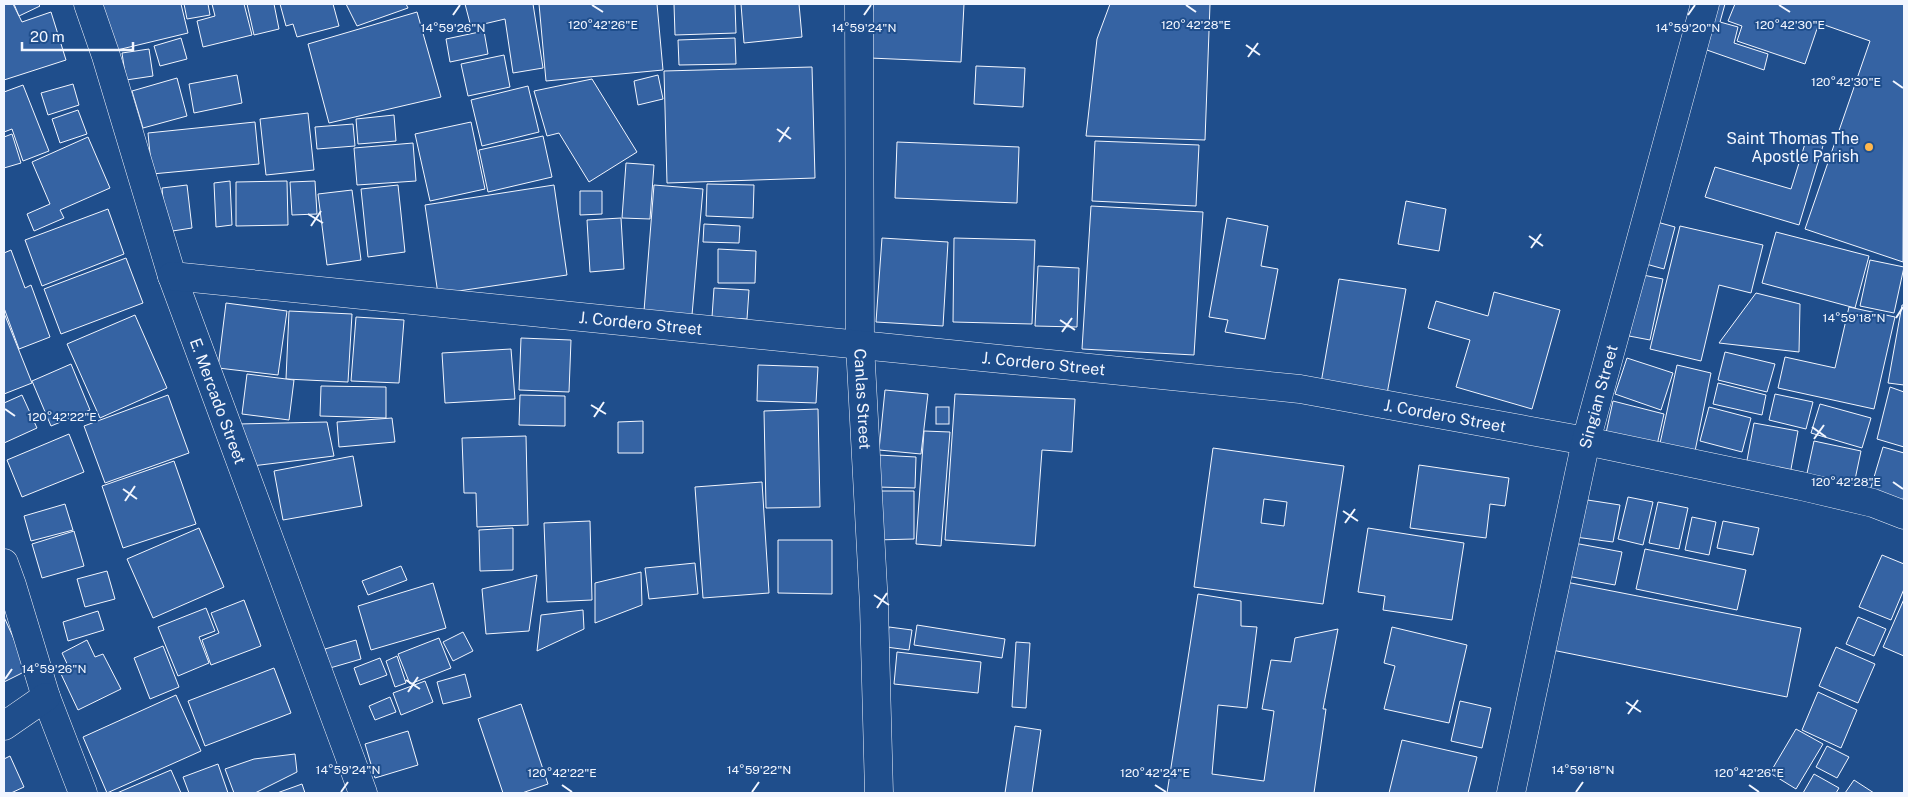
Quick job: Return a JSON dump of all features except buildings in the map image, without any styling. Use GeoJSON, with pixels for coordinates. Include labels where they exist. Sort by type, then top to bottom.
{"type":"FeatureCollection","features":[{"type":"Feature","properties":{"kind":"street","name":"E. Mercado Street"},"geometry":{"type":"LineString","coordinates":[[88,4],[106,56],[172,276],[363,793]]}},
{"type":"Feature","properties":{"kind":"street","name":"Canlas Street"},"geometry":{"type":"LineString","coordinates":[[859,4],[860,345],[874,606],[880,793]]}},
{"type":"Feature","properties":{"kind":"street","name":"Singian Street"},"geometry":{"type":"LineString","coordinates":[[1511,793],[1586,441],[1705,4]]}},
{"type":"Feature","properties":{"kind":"street","name":"J. Cordero Street"},"geometry":{"type":"LineString","coordinates":[[172,276],[1300,389],[1586,441],[1810,488],[1873,503],[1904,515]]}},
{"type":"Feature","properties":{"kind":"street"},"geometry":{"type":"LineString","coordinates":[[4,563],[46,697],[83,793]]}},
{"type":"Feature","properties":{"kind":"street"},"geometry":{"type":"LineString","coordinates":[[4,726],[46,697]]}},
{"type":"Feature","properties":{"kind":"place","name":"Saint Thomas The Apostle Parish"},"geometry":{"type":"Point","coordinates":[1869,147]}}]}
